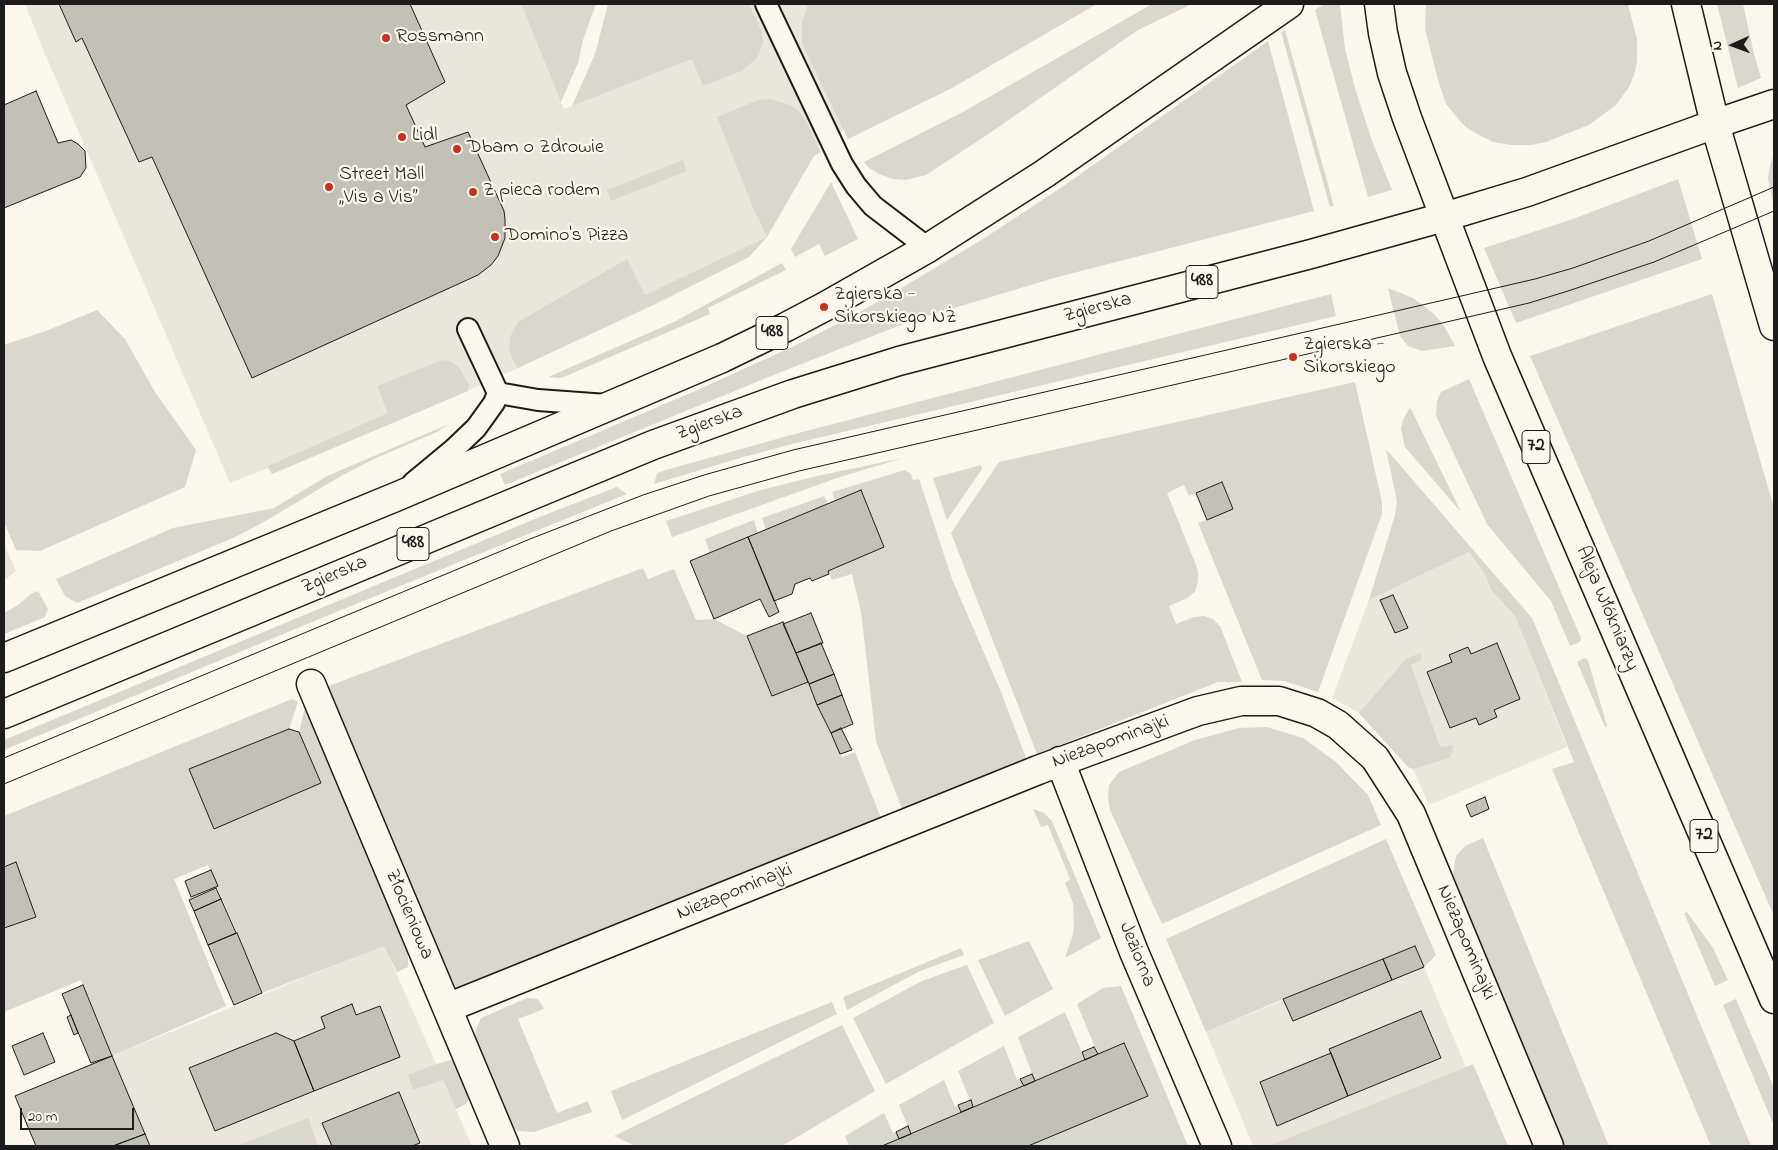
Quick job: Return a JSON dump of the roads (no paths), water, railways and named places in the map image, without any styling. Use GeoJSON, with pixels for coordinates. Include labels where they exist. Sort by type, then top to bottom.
{"type":"FeatureCollection","features":[{"type":"Feature","properties":{"kind":"main road","name":"488"},"geometry":{"type":"LineString","coordinates":[[4,658],[398,496],[722,358],[824,307],[928,248],[1044,174],[1288,4]]}},
{"type":"Feature","properties":{"kind":"main road","name":"72"},"geometry":{"type":"LineString","coordinates":[[1379,4],[1383,34],[1395,82],[1406,118],[1444,217]]}},
{"type":"Feature","properties":{"kind":"main road"},"geometry":{"type":"LineString","coordinates":[[1686,4],[1715,124],[1774,326]]}},
{"type":"Feature","properties":{"kind":"main road"},"geometry":{"type":"LineString","coordinates":[[1715,124],[1774,104]]}},
{"type":"Feature","properties":{"kind":"main road","name":"Zgierska"},"geometry":{"type":"LineString","coordinates":[[4,714],[653,445],[793,394],[899,361],[1311,254],[1444,217],[1527,192],[1715,124]]}},
{"type":"Feature","properties":{"kind":"main road","name":"Aleja Włókniarzy"},"geometry":{"type":"LineString","coordinates":[[1444,217],[1501,367],[1774,999]]}},
{"type":"Feature","properties":{"kind":"main road","name":"Złocieniowa"},"geometry":{"type":"LineString","coordinates":[[311,684],[505,1146]]}},
{"type":"Feature","properties":{"kind":"main road","name":"Niezapominajki"},"geometry":{"type":"LineString","coordinates":[[447,1008],[1060,762],[1198,710],[1241,701],[1279,701],[1317,713],[1338,725],[1375,758],[1411,814],[1549,1146]]}},
{"type":"Feature","properties":{"kind":"main road","name":"Jeziorna"},"geometry":{"type":"LineString","coordinates":[[1060,762],[1134,952],[1217,1146]]}},
{"type":"Feature","properties":{"kind":"lane"},"geometry":{"type":"LineString","coordinates":[[766,4],[842,164],[856,186],[873,206],[928,248]]}},
{"type":"Feature","properties":{"kind":"lane"},"geometry":{"type":"LineString","coordinates":[[398,496],[476,428],[498,393],[468,330]]}},
{"type":"Feature","properties":{"kind":"lane"},"geometry":{"type":"LineString","coordinates":[[498,393],[538,400],[610,405]]}},
{"type":"Feature","properties":{"kind":"tram line"},"geometry":{"type":"LineString","coordinates":[[4,758],[530,539],[643,495],[704,475],[793,450],[1535,279],[1573,268],[1649,241],[1774,187]]}},
{"type":"Feature","properties":{"kind":"tram line"},"geometry":{"type":"LineString","coordinates":[[4,784],[611,531],[709,496],[799,471],[1529,303],[1654,262],[1774,211]]}},
{"type":"Feature","properties":{"kind":"place","name":"Rossmann"},"geometry":{"type":"Point","coordinates":[386,38]}},
{"type":"Feature","properties":{"kind":"place","name":"Lidl"},"geometry":{"type":"Point","coordinates":[402,137]}},
{"type":"Feature","properties":{"kind":"place","name":"Dbam o Zdrowie"},"geometry":{"type":"Point","coordinates":[457,149]}},
{"type":"Feature","properties":{"kind":"place","name":"Street Mall „Vis a Vis”"},"geometry":{"type":"Point","coordinates":[329,187]}},
{"type":"Feature","properties":{"kind":"place","name":"Z pieca rodem"},"geometry":{"type":"Point","coordinates":[473,192]}},
{"type":"Feature","properties":{"kind":"place","name":"Domino's Pizza"},"geometry":{"type":"Point","coordinates":[495,237]}},
{"type":"Feature","properties":{"kind":"place","name":"Zgierska - Sikorskiego NŻ"},"geometry":{"type":"Point","coordinates":[824,307]}},
{"type":"Feature","properties":{"kind":"place","name":"Zgierska - Sikorskiego"},"geometry":{"type":"Point","coordinates":[1293,357]}}]}
